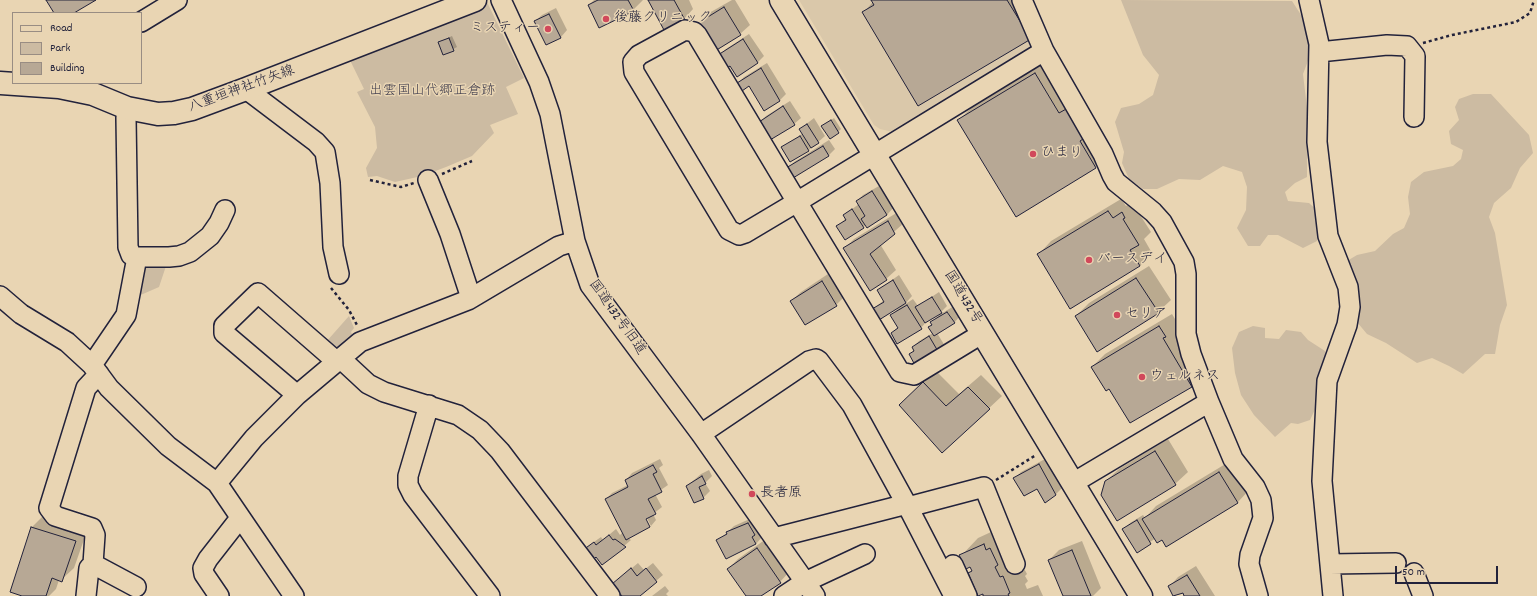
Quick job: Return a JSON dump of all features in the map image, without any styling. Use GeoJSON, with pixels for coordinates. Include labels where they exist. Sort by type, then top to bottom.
{"type":"FeatureCollection","features":[{"type":"Feature","properties":{"kind":"main road","name":"八重垣神社竹矢線"},"geometry":{"type":"LineString","coordinates":[[15,84],[94,89],[127,108],[158,114],[174,113],[192,109],[246,89],[475,0]]}},
{"type":"Feature","properties":{"kind":"main road","name":"国道432号"},"geometry":{"type":"LineString","coordinates":[[781,0],[1141,596]]}},
{"type":"Feature","properties":{"kind":"main road","name":"八重垣神社竹矢線"},"geometry":{"type":"LineString","coordinates":[[0,83],[12,84]]}},
{"type":"Feature","properties":{"kind":"street"},"geometry":{"type":"LineString","coordinates":[[142,21],[177,0]]}},
{"type":"Feature","properties":{"kind":"street","name":"国道432号旧道"},"geometry":{"type":"LineString","coordinates":[[501,0],[539,82],[550,114],[575,241],[590,285],[701,434],[810,589]]}},
{"type":"Feature","properties":{"kind":"street"},"geometry":{"type":"LineString","coordinates":[[1022,0],[1044,51],[1099,148],[1116,182],[1153,212],[1162,222],[1184,262],[1186,274],[1186,334],[1191,354],[1233,459],[1255,487],[1261,500],[1263,518],[1250,555],[1249,564],[1258,596]]}},
{"type":"Feature","properties":{"kind":"street"},"geometry":{"type":"LineString","coordinates":[[1309,0],[1319,44],[1316,142],[1322,192],[1328,236],[1348,287],[1350,306],[1348,325],[1327,381],[1322,481],[1334,596]]}},
{"type":"Feature","properties":{"kind":"street"},"geometry":{"type":"LineString","coordinates":[[983,333],[914,375],[900,372],[797,202],[694,32],[685,30],[635,58],[633,62],[634,72],[729,230],[739,235],[745,233],[797,202],[1044,51]]}},
{"type":"Feature","properties":{"kind":"street"},"geometry":{"type":"LineString","coordinates":[[1319,52],[1387,45],[1403,45],[1410,49],[1415,56],[1414,117]]}},
{"type":"Feature","properties":{"kind":"street"},"geometry":{"type":"LineString","coordinates":[[246,89],[316,142],[325,152],[330,183],[333,247],[339,274]]}},
{"type":"Feature","properties":{"kind":"street"},"geometry":{"type":"LineString","coordinates":[[127,108],[128,247],[131,255],[137,257],[170,258],[190,252],[210,236],[219,224],[225,210]]}},
{"type":"Feature","properties":{"kind":"street"},"geometry":{"type":"LineString","coordinates":[[428,180],[450,234],[471,298]]}},
{"type":"Feature","properties":{"kind":"street"},"geometry":{"type":"LineString","coordinates":[[217,483],[254,438],[297,395],[360,342],[471,298],[559,246],[575,241]]}},
{"type":"Feature","properties":{"kind":"street"},"geometry":{"type":"LineString","coordinates":[[86,596],[89,568],[93,564],[94,530],[89,526],[55,516],[49,508],[86,388],[126,315],[137,257]]}},
{"type":"Feature","properties":{"kind":"street"},"geometry":{"type":"LineString","coordinates":[[297,395],[224,333],[224,326],[258,293],[368,384],[378,390],[458,415],[480,430],[489,439],[610,596]]}},
{"type":"Feature","properties":{"kind":"street"},"geometry":{"type":"LineString","coordinates":[[0,296],[21,314],[67,342],[95,370],[109,388],[168,446],[217,483],[294,596]]}},
{"type":"Feature","properties":{"kind":"street"},"geometry":{"type":"LineString","coordinates":[[701,434],[809,361],[816,359],[852,405],[908,506],[954,596]]}},
{"type":"Feature","properties":{"kind":"street"},"geometry":{"type":"LineString","coordinates":[[1073,483],[1209,402]]}},
{"type":"Feature","properties":{"kind":"street"},"geometry":{"type":"LineString","coordinates":[[429,405],[408,476],[408,485],[413,495],[490,596]]}},
{"type":"Feature","properties":{"kind":"street"},"geometry":{"type":"LineString","coordinates":[[774,538],[984,487],[1015,564]]}},
{"type":"Feature","properties":{"kind":"street"},"geometry":{"type":"LineString","coordinates":[[219,596],[204,574],[203,568],[208,559],[240,518]]}},
{"type":"Feature","properties":{"kind":"street"},"geometry":{"type":"LineString","coordinates":[[784,596],[810,589],[865,554]]}},
{"type":"Feature","properties":{"kind":"street"},"geometry":{"type":"LineString","coordinates":[[1330,564],[1396,563]]}},
{"type":"Feature","properties":{"kind":"street"},"geometry":{"type":"LineString","coordinates":[[93,564],[136,587]]}},
{"type":"Feature","properties":{"kind":"street"},"geometry":{"type":"LineString","coordinates":[[953,565],[967,596]]}},
{"type":"Feature","properties":{"kind":"street"},"geometry":{"type":"LineString","coordinates":[[1414,573],[1423,596]]}},
{"type":"Feature","properties":{"kind":"path"},"geometry":{"type":"LineString","coordinates":[[1410,49],[1437,38],[1516,22],[1530,12],[1534,0]]}},
{"type":"Feature","properties":{"kind":"path"},"geometry":{"type":"LineString","coordinates":[[339,274],[330,289],[353,316],[358,328],[356,333],[360,342]]}},
{"type":"Feature","properties":{"kind":"path"},"geometry":{"type":"LineString","coordinates":[[984,487],[1051,446]]}},
{"type":"Feature","properties":{"kind":"shaded area"},"geometry":{"type":"Polygon","coordinates":[[[799,0],[1015,0],[1036,46],[893,132],[880,129],[874,125],[799,0]]]}},
{"type":"Feature","properties":{"kind":"green space","name":"出雲国山代郷正倉跡"},"geometry":{"type":"Polygon","coordinates":[[[486,0],[524,78],[506,87],[518,114],[490,125],[494,133],[472,156],[446,167],[422,176],[395,182],[377,176],[368,177],[366,168],[377,148],[375,127],[357,92],[364,89],[348,56],[486,0]]]}},
{"type":"Feature","properties":{"kind":"green space"},"geometry":{"type":"Polygon","coordinates":[[[1121,0],[1292,1],[1303,18],[1309,34],[1311,53],[1303,74],[1307,108],[1307,177],[1295,183],[1285,192],[1288,201],[1309,203],[1320,213],[1317,241],[1303,248],[1278,235],[1268,235],[1260,246],[1248,246],[1237,228],[1246,210],[1247,187],[1242,172],[1223,166],[1200,180],[1179,179],[1157,189],[1143,189],[1129,179],[1122,163],[1124,152],[1115,122],[1121,108],[1139,104],[1153,95],[1159,75],[1143,55],[1121,0]]]}},
{"type":"Feature","properties":{"kind":"green space"},"geometry":{"type":"Polygon","coordinates":[[[1473,94],[1491,94],[1529,135],[1533,153],[1520,168],[1511,188],[1494,203],[1489,217],[1495,233],[1507,305],[1500,325],[1495,354],[1485,354],[1463,374],[1432,358],[1417,363],[1386,343],[1367,334],[1357,322],[1347,261],[1357,255],[1375,251],[1393,234],[1404,228],[1410,214],[1408,197],[1411,182],[1424,172],[1453,166],[1461,159],[1463,150],[1451,144],[1449,131],[1459,120],[1455,107],[1459,99],[1473,94]]]}},
{"type":"Feature","properties":{"kind":"green space"},"geometry":{"type":"Polygon","coordinates":[[[142,266],[166,266],[159,287],[136,297],[142,266]]]}},
{"type":"Feature","properties":{"kind":"green space"},"geometry":{"type":"Polygon","coordinates":[[[349,316],[354,328],[351,332],[353,336],[340,349],[332,347],[326,342],[349,316]]]}},
{"type":"Feature","properties":{"kind":"green space"},"geometry":{"type":"Polygon","coordinates":[[[1253,326],[1265,328],[1265,338],[1279,339],[1286,330],[1301,332],[1308,340],[1325,351],[1327,358],[1319,401],[1310,420],[1298,424],[1291,423],[1275,437],[1254,415],[1241,395],[1235,373],[1232,348],[1239,332],[1253,326]]]}},
{"type":"Feature","properties":{"kind":"building"},"geometry":{"type":"Polygon","coordinates":[[[46,0],[96,0],[76,12],[53,12],[46,0]]]}},
{"type":"Feature","properties":{"kind":"building","name":"後藤クリニック"},"geometry":{"type":"Polygon","coordinates":[[[598,0],[628,0],[634,11],[599,28],[588,5],[598,0]]]}},
{"type":"Feature","properties":{"kind":"building"},"geometry":{"type":"Polygon","coordinates":[[[648,0],[674,0],[685,20],[664,30],[648,0]]]}},
{"type":"Feature","properties":{"kind":"building"},"geometry":{"type":"Polygon","coordinates":[[[871,0],[1007,0],[1031,39],[918,106],[862,12],[874,5],[871,0]]]}},
{"type":"Feature","properties":{"kind":"building"},"geometry":{"type":"Polygon","coordinates":[[[724,7],[741,35],[715,51],[698,23],[724,7]]]}},
{"type":"Feature","properties":{"kind":"building","name":"ミスティー"},"geometry":{"type":"Polygon","coordinates":[[[549,14],[561,38],[546,45],[534,21],[549,14]]]}},
{"type":"Feature","properties":{"kind":"building"},"geometry":{"type":"Polygon","coordinates":[[[449,38],[454,51],[443,55],[438,42],[449,38]]]}},
{"type":"Feature","properties":{"kind":"building"},"geometry":{"type":"Polygon","coordinates":[[[743,39],[758,63],[737,77],[730,66],[727,68],[718,55],[743,39]]]}},
{"type":"Feature","properties":{"kind":"building"},"geometry":{"type":"Polygon","coordinates":[[[761,68],[780,101],[764,111],[749,86],[742,91],[737,83],[761,68]]]}},
{"type":"Feature","properties":{"kind":"building","name":"ひまり"},"geometry":{"type":"Polygon","coordinates":[[[1035,73],[1059,113],[1068,108],[1086,137],[1080,141],[1096,168],[1016,217],[957,120],[1035,73]]]}},
{"type":"Feature","properties":{"kind":"building"},"geometry":{"type":"Polygon","coordinates":[[[783,106],[795,125],[770,140],[759,122],[783,106]]]}},
{"type":"Feature","properties":{"kind":"building"},"geometry":{"type":"Polygon","coordinates":[[[831,120],[839,133],[830,139],[821,126],[831,120]]]}},
{"type":"Feature","properties":{"kind":"building"},"geometry":{"type":"Polygon","coordinates":[[[807,124],[819,143],[811,148],[799,129],[807,124]]]}},
{"type":"Feature","properties":{"kind":"building"},"geometry":{"type":"Polygon","coordinates":[[[800,136],[809,151],[790,162],[781,147],[800,136]]]}},
{"type":"Feature","properties":{"kind":"building"},"geometry":{"type":"Polygon","coordinates":[[[823,146],[829,156],[793,178],[786,168],[823,146]]]}},
{"type":"Feature","properties":{"kind":"building"},"geometry":{"type":"Polygon","coordinates":[[[872,191],[887,215],[867,228],[861,219],[865,216],[856,201],[872,191]]]}},
{"type":"Feature","properties":{"kind":"building"},"geometry":{"type":"Polygon","coordinates":[[[852,209],[864,228],[845,240],[836,226],[846,220],[843,215],[852,209]]]}},
{"type":"Feature","properties":{"kind":"building","name":"バースデイ"},"geometry":{"type":"Polygon","coordinates":[[[1108,211],[1113,218],[1122,212],[1125,218],[1123,219],[1139,245],[1130,250],[1140,266],[1070,309],[1037,254],[1108,211]]]}},
{"type":"Feature","properties":{"kind":"building"},"geometry":{"type":"Polygon","coordinates":[[[888,221],[895,234],[870,254],[887,280],[870,291],[843,248],[888,221]]]}},
{"type":"Feature","properties":{"kind":"building","name":"セリア"},"geometry":{"type":"Polygon","coordinates":[[[1136,278],[1159,313],[1097,352],[1075,316],[1136,278]]]}},
{"type":"Feature","properties":{"kind":"building"},"geometry":{"type":"Polygon","coordinates":[[[893,280],[906,303],[879,320],[872,309],[884,302],[877,290],[893,280]]]}},
{"type":"Feature","properties":{"kind":"building"},"geometry":{"type":"Polygon","coordinates":[[[822,281],[837,306],[805,325],[790,301],[822,281]]]}},
{"type":"Feature","properties":{"kind":"building"},"geometry":{"type":"Polygon","coordinates":[[[932,297],[942,313],[925,323],[915,307],[932,297]]]}},
{"type":"Feature","properties":{"kind":"building"},"geometry":{"type":"Polygon","coordinates":[[[907,305],[922,329],[897,344],[891,333],[898,328],[890,315],[907,305]]]}},
{"type":"Feature","properties":{"kind":"building"},"geometry":{"type":"Polygon","coordinates":[[[947,312],[955,323],[934,336],[928,327],[932,325],[930,322],[947,312]]]}},
{"type":"Feature","properties":{"kind":"building","name":"ウェルネス"},"geometry":{"type":"Polygon","coordinates":[[[1159,326],[1166,337],[1163,338],[1192,387],[1130,423],[1109,389],[1106,391],[1091,367],[1159,326]]]}},
{"type":"Feature","properties":{"kind":"building"},"geometry":{"type":"Polygon","coordinates":[[[929,336],[939,353],[916,367],[909,354],[914,351],[912,347],[929,336]]]}},
{"type":"Feature","properties":{"kind":"building"},"geometry":{"type":"Polygon","coordinates":[[[923,382],[946,406],[968,387],[990,409],[942,453],[899,405],[923,382]]]}},
{"type":"Feature","properties":{"kind":"building"},"geometry":{"type":"Polygon","coordinates":[[[1155,451],[1176,485],[1117,521],[1101,495],[1105,481],[1155,451]]]}},
{"type":"Feature","properties":{"kind":"building"},"geometry":{"type":"Polygon","coordinates":[[[1039,464],[1056,495],[1045,503],[1037,489],[1024,496],[1013,478],[1039,464]]]}},
{"type":"Feature","properties":{"kind":"building"},"geometry":{"type":"Polygon","coordinates":[[[653,465],[657,472],[653,474],[662,492],[648,499],[656,514],[646,519],[650,527],[626,540],[605,499],[628,487],[625,480],[653,465]]]}},
{"type":"Feature","properties":{"kind":"building"},"geometry":{"type":"Polygon","coordinates":[[[1219,472],[1238,503],[1166,547],[1162,540],[1157,543],[1142,519],[1219,472]]]}},
{"type":"Feature","properties":{"kind":"building"},"geometry":{"type":"Polygon","coordinates":[[[702,476],[706,484],[699,487],[704,499],[694,503],[686,486],[702,476]]]}},
{"type":"Feature","properties":{"kind":"building"},"geometry":{"type":"Polygon","coordinates":[[[1137,520],[1151,544],[1137,553],[1122,529],[1137,520]]]}},
{"type":"Feature","properties":{"kind":"building"},"geometry":{"type":"Polygon","coordinates":[[[748,523],[755,535],[752,537],[756,544],[726,559],[716,540],[727,534],[726,532],[748,523]]]}},
{"type":"Feature","properties":{"kind":"building"},"geometry":{"type":"Polygon","coordinates":[[[31,527],[76,541],[62,582],[52,578],[46,596],[22,596],[10,592],[31,527]]]}},
{"type":"Feature","properties":{"kind":"building"},"geometry":{"type":"Polygon","coordinates":[[[609,535],[613,540],[615,539],[626,547],[602,565],[596,557],[592,561],[583,550],[594,542],[596,545],[609,535]]]}},
{"type":"Feature","properties":{"kind":"building"},"geometry":{"type":"Polygon","coordinates":[[[984,544],[986,550],[990,548],[998,565],[995,567],[1000,577],[1003,576],[1010,593],[1008,594],[1009,596],[983,596],[983,594],[978,596],[968,573],[972,571],[970,567],[966,569],[959,555],[984,544]]]}},
{"type":"Feature","properties":{"kind":"building"},"geometry":{"type":"Polygon","coordinates":[[[757,548],[781,583],[761,596],[746,596],[727,569],[757,548]]]}},
{"type":"Feature","properties":{"kind":"building"},"geometry":{"type":"Polygon","coordinates":[[[1072,550],[1091,596],[1063,596],[1048,560],[1072,550]]]}},
{"type":"Feature","properties":{"kind":"building"},"geometry":{"type":"Polygon","coordinates":[[[631,568],[637,576],[646,568],[657,582],[640,596],[622,596],[612,584],[631,568]]]}},
{"type":"Feature","properties":{"kind":"building"},"geometry":{"type":"Polygon","coordinates":[[[1187,575],[1200,596],[1184,596],[1183,593],[1173,596],[1168,586],[1187,575]]]}},
{"type":"Feature","properties":{"kind":"place","name":"後藤クリニック"},"geometry":{"type":"Point","coordinates":[606,19]}},
{"type":"Feature","properties":{"kind":"place","name":"ミスティー"},"geometry":{"type":"Point","coordinates":[548,29]}},
{"type":"Feature","properties":{"kind":"place","name":"ひまり"},"geometry":{"type":"Point","coordinates":[1033,154]}},
{"type":"Feature","properties":{"kind":"place","name":"バースデイ"},"geometry":{"type":"Point","coordinates":[1089,260]}},
{"type":"Feature","properties":{"kind":"place","name":"セリア"},"geometry":{"type":"Point","coordinates":[1117,315]}},
{"type":"Feature","properties":{"kind":"place","name":"ウェルネス"},"geometry":{"type":"Point","coordinates":[1142,377]}},
{"type":"Feature","properties":{"kind":"place","name":"長者原"},"geometry":{"type":"Point","coordinates":[752,494]}}]}
